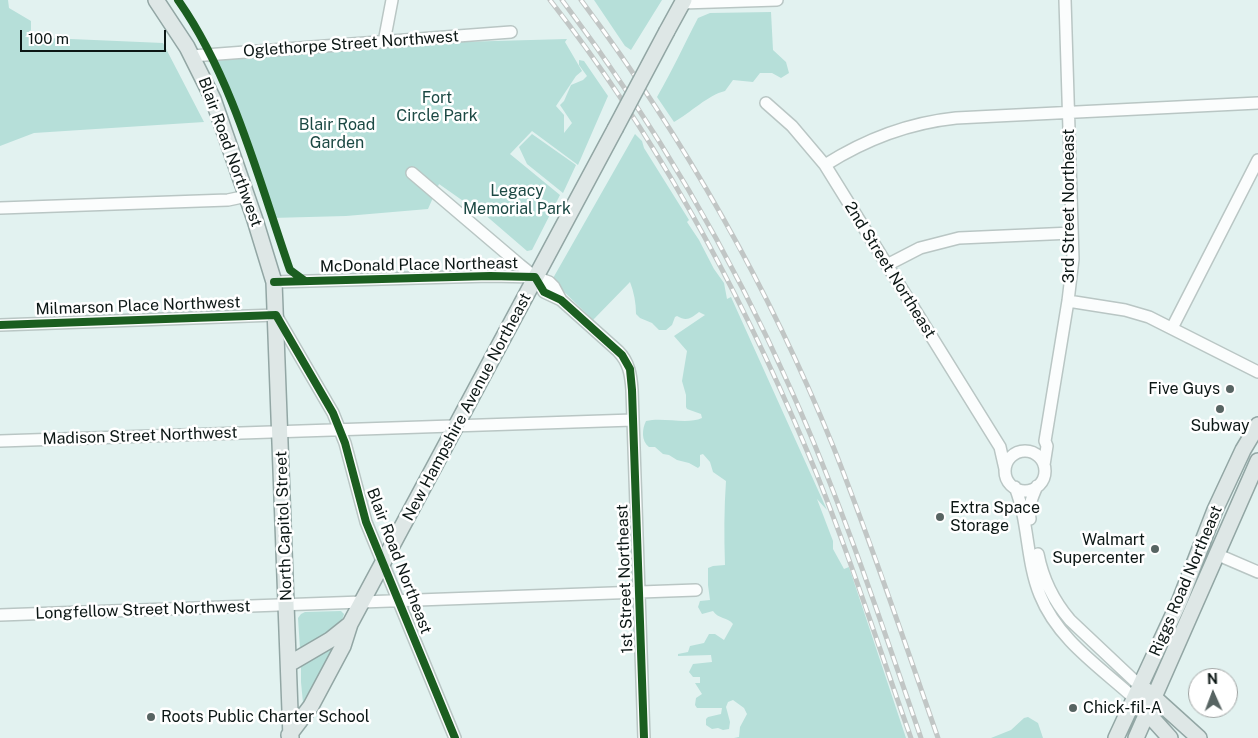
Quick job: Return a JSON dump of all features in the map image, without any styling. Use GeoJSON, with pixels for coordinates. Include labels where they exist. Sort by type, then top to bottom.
{"type":"FeatureCollection","features":[{"type":"Feature","properties":{"kind":"main road","name":"Blair Road Northwest"},"geometry":{"type":"LineString","coordinates":[[156,0],[192,56],[218,113],[274,282],[276,315]]}},
{"type":"Feature","properties":{"kind":"main road","name":"New Hampshire Avenue Northeast"},"geometry":{"type":"LineString","coordinates":[[289,736],[311,706],[343,646],[350,624],[384,564],[535,276],[544,264],[683,2]]}},
{"type":"Feature","properties":{"kind":"main road","name":"North Capitol Street"},"geometry":{"type":"LineString","coordinates":[[276,315],[289,664],[289,736]]}},
{"type":"Feature","properties":{"kind":"main road","name":"Riggs Road Northeast"},"geometry":{"type":"LineString","coordinates":[[1116,738],[1180,600],[1214,510],[1258,425]]}},
{"type":"Feature","properties":{"kind":"main road","name":"Riggs Road Northeast"},"geometry":{"type":"LineString","coordinates":[[1136,738],[1258,461]]}},
{"type":"Feature","properties":{"kind":"main road"},"geometry":{"type":"LineString","coordinates":[[289,664],[330,640],[350,624]]}},
{"type":"Feature","properties":{"kind":"main road"},"geometry":{"type":"LineString","coordinates":[[1137,692],[1153,697],[1198,738]]}},
{"type":"Feature","properties":{"kind":"main road"},"geometry":{"type":"LineString","coordinates":[[1137,692],[1147,713],[1170,738]]}},
{"type":"Feature","properties":{"kind":"street"},"geometry":{"type":"LineString","coordinates":[[384,42],[392,0]]}},
{"type":"Feature","properties":{"kind":"street"},"geometry":{"type":"LineString","coordinates":[[683,2],[777,0]]}},
{"type":"Feature","properties":{"kind":"street","name":"3rd Street Northeast"},"geometry":{"type":"LineString","coordinates":[[1044,465],[1047,446],[1045,441],[1068,301],[1072,265],[1065,0]]}},
{"type":"Feature","properties":{"kind":"street","name":"Oglethorpe Street Northwest"},"geometry":{"type":"LineString","coordinates":[[192,56],[511,32]]}},
{"type":"Feature","properties":{"kind":"street","name":"2nd Street Northeast"},"geometry":{"type":"LineString","coordinates":[[766,103],[792,126],[825,165],[1000,447],[1005,469]]}},
{"type":"Feature","properties":{"kind":"street"},"geometry":{"type":"LineString","coordinates":[[825,165],[866,142],[893,131],[921,123],[956,118],[1068,114],[1258,103]]}},
{"type":"Feature","properties":{"kind":"street"},"geometry":{"type":"LineString","coordinates":[[1172,328],[1258,160]]}},
{"type":"Feature","properties":{"kind":"street","name":"1st Street Northeast"},"geometry":{"type":"LineString","coordinates":[[412,173],[535,276],[544,292],[561,300],[625,359],[632,381],[644,738]]}},
{"type":"Feature","properties":{"kind":"street"},"geometry":{"type":"LineString","coordinates":[[0,208],[228,200],[247,196]]}},
{"type":"Feature","properties":{"kind":"street"},"geometry":{"type":"LineString","coordinates":[[887,265],[920,248],[959,238],[1072,233]]}},
{"type":"Feature","properties":{"kind":"street","name":"McDonald Place Northeast"},"geometry":{"type":"LineString","coordinates":[[274,282],[535,276]]}},
{"type":"Feature","properties":{"kind":"street"},"geometry":{"type":"LineString","coordinates":[[1068,301],[1125,310],[1149,317],[1258,372]]}},
{"type":"Feature","properties":{"kind":"street","name":"Milmarson Place Northwest"},"geometry":{"type":"LineString","coordinates":[[0,325],[276,315]]}},
{"type":"Feature","properties":{"kind":"street","name":"Blair Road Northeast"},"geometry":{"type":"LineString","coordinates":[[276,315],[341,429],[360,505],[455,738]]}},
{"type":"Feature","properties":{"kind":"street","name":"Madison Street Northwest"},"geometry":{"type":"LineString","coordinates":[[0,441],[633,420]]}},
{"type":"Feature","properties":{"kind":"street"},"geometry":{"type":"LineString","coordinates":[[1045,441],[1009,459],[1005,469],[1007,479],[1015,487],[1022,507],[1025,530],[1040,595],[1051,617],[1061,631],[1081,652],[1137,692]]}},
{"type":"Feature","properties":{"kind":"street"},"geometry":{"type":"LineString","coordinates":[[1000,447],[1008,451],[1038,456],[1044,465],[1044,477],[1037,486],[1031,500],[1029,512],[1039,561],[1049,592],[1070,620],[1137,692]]}},
{"type":"Feature","properties":{"kind":"street"},"geometry":{"type":"LineString","coordinates":[[1015,487],[1026,490],[1037,486]]}},
{"type":"Feature","properties":{"kind":"street"},"geometry":{"type":"LineString","coordinates":[[1216,554],[1258,572]]}},
{"type":"Feature","properties":{"kind":"street","name":"Longfellow Street Northwest"},"geometry":{"type":"LineString","coordinates":[[0,615],[696,590]]}},
{"type":"Feature","properties":{"kind":"green space"},"geometry":{"type":"Polygon","coordinates":[[[0,0],[8,0],[9,8],[31,21],[31,30],[25,37],[163,43],[204,122],[34,133],[0,146],[0,0]]]}},
{"type":"Feature","properties":{"kind":"green space"},"geometry":{"type":"Polygon","coordinates":[[[594,0],[662,0],[631,50],[625,46],[594,0]]]}},
{"type":"Feature","properties":{"kind":"green space"},"geometry":{"type":"Polygon","coordinates":[[[771,12],[773,50],[786,62],[789,73],[781,78],[772,73],[760,73],[753,82],[733,80],[725,91],[706,100],[674,122],[657,97],[698,18],[710,13],[771,12]]]}},
{"type":"Feature","properties":{"kind":"green space","name":"Fort Circle Park"},"geometry":{"type":"Polygon","coordinates":[[[567,39],[565,42],[582,71],[576,76],[556,106],[564,115],[564,133],[572,123],[560,105],[564,101],[571,85],[583,80],[587,76],[579,65],[579,60],[584,61],[608,96],[578,165],[532,131],[510,154],[560,195],[532,250],[527,251],[469,201],[466,203],[439,184],[428,209],[346,216],[271,218],[214,59],[382,48],[422,43],[567,39]]]}},
{"type":"Feature","properties":{"kind":"green space"},"geometry":{"type":"Polygon","coordinates":[[[532,134],[576,165],[563,193],[527,164],[519,147],[532,134]]]}},
{"type":"Feature","properties":{"kind":"green space"},"geometry":{"type":"Polygon","coordinates":[[[635,134],[642,141],[644,148],[689,220],[687,222],[724,283],[727,299],[731,297],[827,510],[817,499],[833,541],[833,549],[844,569],[849,567],[906,738],[734,738],[739,737],[740,727],[747,714],[744,708],[733,700],[728,702],[726,707],[730,722],[729,729],[723,730],[718,728],[712,729],[706,725],[706,719],[721,714],[722,708],[697,708],[695,705],[696,698],[702,694],[695,683],[700,683],[700,677],[693,677],[689,672],[693,664],[712,662],[711,655],[678,656],[678,654],[688,652],[690,646],[704,643],[709,634],[715,634],[724,640],[733,624],[713,611],[702,614],[698,607],[700,601],[710,600],[708,568],[725,565],[726,481],[713,472],[710,462],[703,454],[700,455],[700,466],[698,468],[677,460],[663,454],[655,447],[649,447],[643,438],[643,431],[646,421],[689,421],[702,418],[701,414],[686,407],[686,395],[682,381],[687,351],[674,336],[705,315],[699,312],[686,319],[677,316],[672,325],[666,330],[659,330],[652,323],[640,318],[636,314],[630,282],[593,320],[552,280],[635,134]]]}},
{"type":"Feature","properties":{"kind":"green space"},"geometry":{"type":"Polygon","coordinates":[[[341,611],[344,614],[338,626],[300,649],[298,618],[301,614],[305,612],[341,611]]]}},
{"type":"Feature","properties":{"kind":"green space"},"geometry":{"type":"Polygon","coordinates":[[[336,643],[305,704],[303,703],[301,665],[336,643]]]}},
{"type":"Feature","properties":{"kind":"green space"},"geometry":{"type":"Polygon","coordinates":[[[1028,717],[1038,723],[1043,738],[991,738],[1011,730],[1024,718],[1028,717]]]}},
{"type":"Feature","properties":{"kind":"railway"},"geometry":{"type":"LineString","coordinates":[[550,0],[589,52],[661,161],[725,275],[754,334],[782,393],[822,488],[849,559],[911,738]]}},
{"type":"Feature","properties":{"kind":"railway"},"geometry":{"type":"LineString","coordinates":[[562,0],[596,46],[659,141],[716,239],[768,340],[828,477],[876,607],[921,738]]}},
{"type":"Feature","properties":{"kind":"railway"},"geometry":{"type":"LineString","coordinates":[[581,0],[654,105],[689,160],[721,215],[781,329],[808,387],[847,482],[938,738]]}},
{"type":"Feature","properties":{"kind":"cycle path"},"geometry":{"type":"LineString","coordinates":[[178,0],[197,30],[229,96],[243,131],[290,270],[305,281]]}},
{"type":"Feature","properties":{"kind":"cycle path"},"geometry":{"type":"LineString","coordinates":[[274,282],[490,276],[535,277],[544,292],[561,300],[622,355],[630,369],[632,390],[644,738]]}},
{"type":"Feature","properties":{"kind":"cycle path"},"geometry":{"type":"LineString","coordinates":[[0,325],[276,315],[333,413],[345,443],[366,522],[455,738]]}},
{"type":"Feature","properties":{"kind":"place","name":"Five Guys"},"geometry":{"type":"Point","coordinates":[1230,389]}},
{"type":"Feature","properties":{"kind":"place","name":"Subway"},"geometry":{"type":"Point","coordinates":[1220,409]}},
{"type":"Feature","properties":{"kind":"place","name":"Extra Space Storage"},"geometry":{"type":"Point","coordinates":[940,517]}},
{"type":"Feature","properties":{"kind":"place","name":"Walmart Supercenter"},"geometry":{"type":"Point","coordinates":[1155,549]}},
{"type":"Feature","properties":{"kind":"place","name":"Chick-fil-A"},"geometry":{"type":"Point","coordinates":[1073,708]}},
{"type":"Feature","properties":{"kind":"place","name":"Roots Public Charter School"},"geometry":{"type":"Point","coordinates":[151,717]}},
{"type":"Feature","properties":{"kind":"park label","name":"Blair Road Garden"},"geometry":{"type":"Point","coordinates":[337,134]}},
{"type":"Feature","properties":{"kind":"park label","name":"Legacy Memorial Park"},"geometry":{"type":"Point","coordinates":[517,200]}}]}
